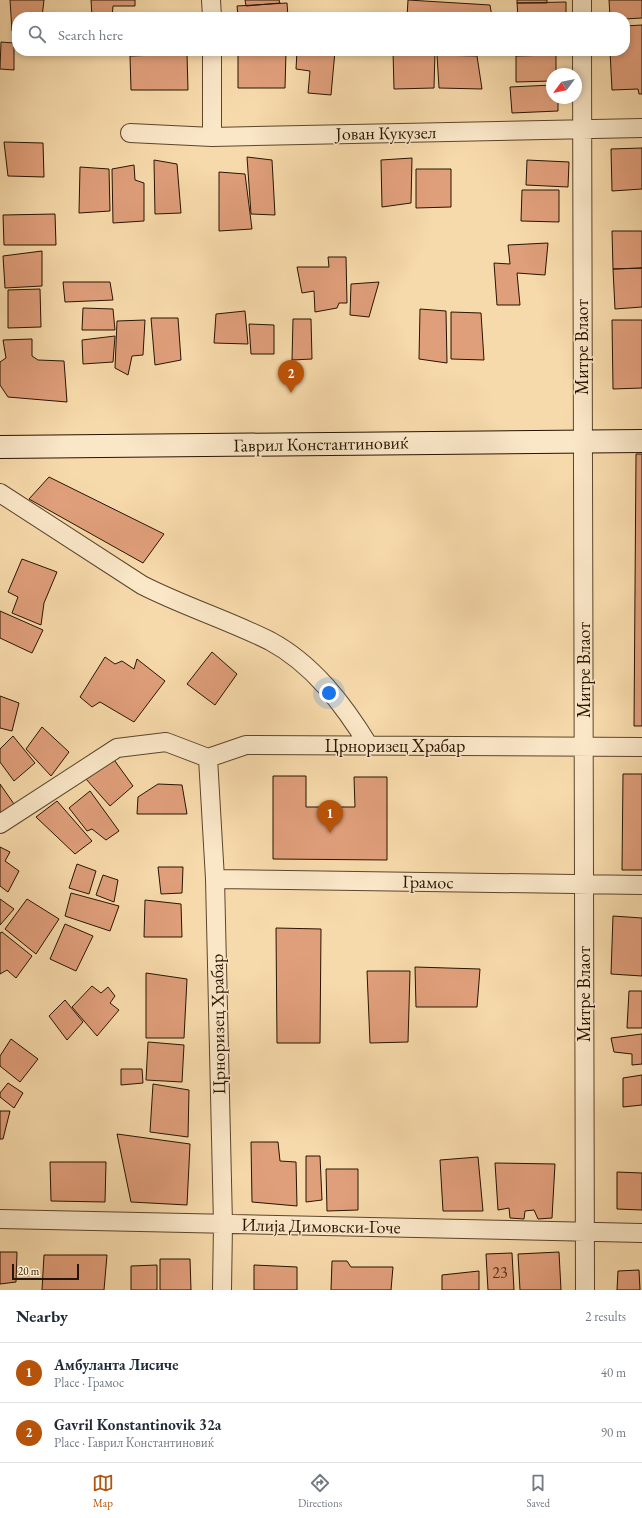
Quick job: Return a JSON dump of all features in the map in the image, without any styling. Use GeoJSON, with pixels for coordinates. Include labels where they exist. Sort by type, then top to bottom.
{"type":"FeatureCollection","features":[{"type":"Feature","properties":{"kind":"street"},"geometry":{"type":"LineString","coordinates":[[211,0],[212,12]]}},
{"type":"Feature","properties":{"kind":"street"},"geometry":{"type":"LineString","coordinates":[[582,0],[582,12]]}},
{"type":"Feature","properties":{"kind":"street"},"geometry":{"type":"LineString","coordinates":[[212,56],[212,137]]}},
{"type":"Feature","properties":{"kind":"street","name":"Митре Влаот"},"geometry":{"type":"LineString","coordinates":[[582,56],[585,1290]]}},
{"type":"Feature","properties":{"kind":"street","name":"Јован Кукузел"},"geometry":{"type":"LineString","coordinates":[[130,133],[212,137],[583,128],[642,128]]}},
{"type":"Feature","properties":{"kind":"street","name":"Гаврил Константиновиќ"},"geometry":{"type":"LineString","coordinates":[[0,447],[642,440]]}},
{"type":"Feature","properties":{"kind":"street"},"geometry":{"type":"LineString","coordinates":[[0,493],[142,585],[160,595],[240,627],[271,642],[299,660],[330,689],[352,718],[369,746]]}},
{"type":"Feature","properties":{"kind":"street"},"geometry":{"type":"LineString","coordinates":[[0,824],[117,748],[166,742],[208,758]]}},
{"type":"Feature","properties":{"kind":"street","name":"Црноризец Храбар"},"geometry":{"type":"LineString","coordinates":[[222,1290],[215,879],[208,758],[246,745],[642,747]]}},
{"type":"Feature","properties":{"kind":"street","name":"Грамос"},"geometry":{"type":"LineString","coordinates":[[215,879],[642,885]]}},
{"type":"Feature","properties":{"kind":"street","name":"Илија Димовски-Гоче"},"geometry":{"type":"LineString","coordinates":[[0,1219],[642,1232]]}},
{"type":"Feature","properties":{"kind":"building"},"geometry":{"type":"Polygon","coordinates":[[[10,0],[44,0],[43,12],[12,12],[12,31],[10,0]]]}},
{"type":"Feature","properties":{"kind":"building"},"geometry":{"type":"Polygon","coordinates":[[[91,0],[135,0],[135,6],[113,6],[112,12],[92,12],[91,0]]]}},
{"type":"Feature","properties":{"kind":"building"},"geometry":{"type":"Polygon","coordinates":[[[245,0],[279,0],[280,3],[246,6],[245,0]]]}},
{"type":"Feature","properties":{"kind":"building"},"geometry":{"type":"Polygon","coordinates":[[[408,0],[490,5],[491,12],[407,12],[408,0]]]}},
{"type":"Feature","properties":{"kind":"building"},"geometry":{"type":"Polygon","coordinates":[[[517,0],[547,0],[547,3],[517,3],[517,0]]]}},
{"type":"Feature","properties":{"kind":"building"},"geometry":{"type":"Polygon","coordinates":[[[609,0],[642,0],[642,18],[630,19],[630,12],[610,12],[609,0]]]}},
{"type":"Feature","properties":{"kind":"building"},"geometry":{"type":"Polygon","coordinates":[[[566,2],[566,12],[518,12],[517,3],[566,2]]]}},
{"type":"Feature","properties":{"kind":"building"},"geometry":{"type":"Polygon","coordinates":[[[287,3],[288,12],[238,12],[237,6],[287,3]]]}},
{"type":"Feature","properties":{"kind":"building"},"geometry":{"type":"Polygon","coordinates":[[[642,25],[642,94],[639,94],[638,89],[612,90],[610,56],[630,56],[630,26],[642,25]]]}},
{"type":"Feature","properties":{"kind":"building"},"geometry":{"type":"Polygon","coordinates":[[[1,42],[12,43],[14,70],[0,69],[1,42]]]}},
{"type":"Feature","properties":{"kind":"building"},"geometry":{"type":"Polygon","coordinates":[[[130,56],[187,56],[188,90],[131,90],[130,56]]]}},
{"type":"Feature","properties":{"kind":"building"},"geometry":{"type":"Polygon","coordinates":[[[238,56],[286,56],[285,88],[238,88],[238,56]]]}},
{"type":"Feature","properties":{"kind":"building"},"geometry":{"type":"Polygon","coordinates":[[[297,56],[335,56],[331,95],[308,93],[310,71],[296,69],[297,56]]]}},
{"type":"Feature","properties":{"kind":"building"},"geometry":{"type":"Polygon","coordinates":[[[393,56],[435,56],[434,88],[394,89],[393,56]]]}},
{"type":"Feature","properties":{"kind":"building"},"geometry":{"type":"Polygon","coordinates":[[[437,56],[477,56],[482,89],[439,88],[437,56]]]}},
{"type":"Feature","properties":{"kind":"building"},"geometry":{"type":"Polygon","coordinates":[[[516,56],[556,56],[556,68],[546,68],[546,81],[516,82],[516,56]]]}},
{"type":"Feature","properties":{"kind":"building"},"geometry":{"type":"Polygon","coordinates":[[[546,85],[546,104],[558,104],[558,111],[512,113],[510,87],[546,85]]]}},
{"type":"Feature","properties":{"kind":"building"},"geometry":{"type":"Polygon","coordinates":[[[4,142],[43,143],[44,177],[8,176],[4,142]]]}},
{"type":"Feature","properties":{"kind":"building"},"geometry":{"type":"Polygon","coordinates":[[[642,148],[642,189],[612,191],[611,149],[642,148]]]}},
{"type":"Feature","properties":{"kind":"building"},"geometry":{"type":"Polygon","coordinates":[[[247,157],[272,160],[275,215],[251,214],[247,157]]]}},
{"type":"Feature","properties":{"kind":"building"},"geometry":{"type":"Polygon","coordinates":[[[412,158],[411,203],[382,207],[381,160],[412,158]]]}},
{"type":"Feature","properties":{"kind":"building"},"geometry":{"type":"Polygon","coordinates":[[[154,160],[177,164],[181,213],[155,214],[154,160]]]}},
{"type":"Feature","properties":{"kind":"building"},"geometry":{"type":"Polygon","coordinates":[[[527,160],[569,162],[568,187],[526,185],[527,160]]]}},
{"type":"Feature","properties":{"kind":"building"},"geometry":{"type":"Polygon","coordinates":[[[134,165],[135,180],[144,183],[144,221],[113,223],[112,169],[134,165]]]}},
{"type":"Feature","properties":{"kind":"building"},"geometry":{"type":"Polygon","coordinates":[[[80,167],[109,169],[110,211],[79,213],[80,167]]]}},
{"type":"Feature","properties":{"kind":"building"},"geometry":{"type":"Polygon","coordinates":[[[416,169],[451,169],[451,207],[416,208],[416,169]]]}},
{"type":"Feature","properties":{"kind":"building"},"geometry":{"type":"Polygon","coordinates":[[[219,172],[245,174],[252,229],[219,231],[219,172]]]}},
{"type":"Feature","properties":{"kind":"building"},"geometry":{"type":"Polygon","coordinates":[[[522,190],[559,190],[559,222],[521,221],[522,190]]]}},
{"type":"Feature","properties":{"kind":"building"},"geometry":{"type":"Polygon","coordinates":[[[55,214],[56,245],[4,245],[3,215],[55,214]]]}},
{"type":"Feature","properties":{"kind":"building"},"geometry":{"type":"Polygon","coordinates":[[[612,231],[642,231],[642,268],[613,269],[612,231]]]}},
{"type":"Feature","properties":{"kind":"building"},"geometry":{"type":"Polygon","coordinates":[[[548,243],[545,275],[517,273],[520,305],[497,305],[494,263],[510,264],[508,245],[548,243]]]}},
{"type":"Feature","properties":{"kind":"building"},"geometry":{"type":"Polygon","coordinates":[[[42,251],[42,286],[5,288],[3,256],[42,251]]]}},
{"type":"Feature","properties":{"kind":"building"},"geometry":{"type":"Polygon","coordinates":[[[328,257],[346,257],[347,303],[339,303],[337,308],[315,312],[314,291],[302,293],[297,267],[329,267],[328,257]]]}},
{"type":"Feature","properties":{"kind":"building"},"geometry":{"type":"Polygon","coordinates":[[[642,268],[642,307],[615,309],[613,269],[642,268]]]}},
{"type":"Feature","properties":{"kind":"building"},"geometry":{"type":"Polygon","coordinates":[[[63,282],[110,282],[113,300],[65,302],[63,282]]]}},
{"type":"Feature","properties":{"kind":"building"},"geometry":{"type":"Polygon","coordinates":[[[379,282],[369,317],[350,315],[351,284],[379,282]]]}},
{"type":"Feature","properties":{"kind":"building"},"geometry":{"type":"Polygon","coordinates":[[[40,289],[41,327],[8,328],[8,290],[40,289]]]}},
{"type":"Feature","properties":{"kind":"building"},"geometry":{"type":"Polygon","coordinates":[[[83,308],[113,309],[115,330],[82,330],[83,308]]]}},
{"type":"Feature","properties":{"kind":"building"},"geometry":{"type":"Polygon","coordinates":[[[420,309],[446,311],[447,363],[419,359],[420,309]]]}},
{"type":"Feature","properties":{"kind":"building"},"geometry":{"type":"Polygon","coordinates":[[[245,311],[248,344],[214,343],[216,314],[245,311]]]}},
{"type":"Feature","properties":{"kind":"building"},"geometry":{"type":"Polygon","coordinates":[[[451,312],[481,313],[484,360],[451,359],[451,312]]]}},
{"type":"Feature","properties":{"kind":"building"},"geometry":{"type":"Polygon","coordinates":[[[151,318],[178,318],[181,360],[155,365],[151,318]]]}},
{"type":"Feature","properties":{"kind":"building"},"geometry":{"type":"Polygon","coordinates":[[[293,319],[311,319],[312,359],[292,360],[293,319]]]}},
{"type":"Feature","properties":{"kind":"building"},"geometry":{"type":"Polygon","coordinates":[[[145,320],[143,355],[132,356],[128,375],[115,368],[117,321],[145,320]]]}},
{"type":"Feature","properties":{"kind":"building"},"geometry":{"type":"Polygon","coordinates":[[[612,320],[642,320],[642,388],[613,389],[612,320]]]}},
{"type":"Feature","properties":{"kind":"building"},"geometry":{"type":"Polygon","coordinates":[[[249,324],[274,325],[274,354],[251,354],[249,324]]]}},
{"type":"Feature","properties":{"kind":"building"},"geometry":{"type":"Polygon","coordinates":[[[115,336],[113,362],[83,364],[82,340],[115,336]]]}},
{"type":"Feature","properties":{"kind":"building"},"geometry":{"type":"Polygon","coordinates":[[[32,339],[32,356],[38,360],[64,361],[67,402],[8,397],[0,385],[0,362],[6,358],[3,340],[32,339]]]}},
{"type":"Feature","properties":{"kind":"building"},"geometry":{"type":"Polygon","coordinates":[[[636,454],[642,454],[642,726],[634,726],[636,454]]]}},
{"type":"Feature","properties":{"kind":"building"},"geometry":{"type":"Polygon","coordinates":[[[49,477],[164,534],[143,563],[29,499],[49,477]]]}},
{"type":"Feature","properties":{"kind":"building"},"geometry":{"type":"Polygon","coordinates":[[[22,559],[57,572],[44,603],[41,625],[12,613],[18,597],[8,592],[22,559]]]}},
{"type":"Feature","properties":{"kind":"building"},"geometry":{"type":"Polygon","coordinates":[[[0,611],[43,630],[32,653],[0,638],[0,611]]]}},
{"type":"Feature","properties":{"kind":"building"},"geometry":{"type":"Polygon","coordinates":[[[212,652],[237,674],[215,705],[187,684],[212,652]]]}},
{"type":"Feature","properties":{"kind":"building"},"geometry":{"type":"Polygon","coordinates":[[[105,657],[115,664],[122,661],[134,669],[137,659],[165,681],[134,722],[100,702],[92,707],[80,697],[105,657]]]}},
{"type":"Feature","properties":{"kind":"building"},"geometry":{"type":"Polygon","coordinates":[[[0,696],[19,703],[12,731],[0,728],[0,696]]]}},
{"type":"Feature","properties":{"kind":"building"},"geometry":{"type":"Polygon","coordinates":[[[42,727],[69,752],[51,776],[26,749],[42,727]]]}},
{"type":"Feature","properties":{"kind":"building"},"geometry":{"type":"Polygon","coordinates":[[[13,736],[35,763],[14,781],[0,762],[0,749],[13,736]]]}},
{"type":"Feature","properties":{"kind":"building"},"geometry":{"type":"Polygon","coordinates":[[[112,757],[133,786],[110,806],[86,779],[112,757]]]}},
{"type":"Feature","properties":{"kind":"building"},"geometry":{"type":"Polygon","coordinates":[[[623,774],[642,774],[642,870],[622,870],[623,774]]]}},
{"type":"Feature","properties":{"kind":"building"},"geometry":{"type":"Polygon","coordinates":[[[273,776],[306,776],[306,807],[355,807],[354,777],[387,777],[387,860],[273,859],[273,776]]]}},
{"type":"Feature","properties":{"kind":"building"},"geometry":{"type":"Polygon","coordinates":[[[0,784],[14,804],[0,814],[0,784]]]}},
{"type":"Feature","properties":{"kind":"building"},"geometry":{"type":"Polygon","coordinates":[[[158,784],[182,785],[187,814],[137,814],[138,797],[158,784]]]}},
{"type":"Feature","properties":{"kind":"building"},"geometry":{"type":"Polygon","coordinates":[[[90,791],[119,831],[106,840],[92,829],[87,831],[69,808],[90,791]]]}},
{"type":"Feature","properties":{"kind":"building"},"geometry":{"type":"Polygon","coordinates":[[[57,801],[92,841],[75,854],[36,817],[57,801]]]}},
{"type":"Feature","properties":{"kind":"building"},"geometry":{"type":"Polygon","coordinates":[[[0,847],[10,852],[5,861],[19,871],[8,892],[0,886],[0,847]]]}},
{"type":"Feature","properties":{"kind":"building"},"geometry":{"type":"Polygon","coordinates":[[[77,864],[96,871],[89,894],[69,888],[77,864]]]}},
{"type":"Feature","properties":{"kind":"building"},"geometry":{"type":"Polygon","coordinates":[[[158,867],[183,867],[182,893],[161,894],[158,867]]]}},
{"type":"Feature","properties":{"kind":"building"},"geometry":{"type":"Polygon","coordinates":[[[103,875],[118,880],[114,902],[96,895],[103,875]]]}},
{"type":"Feature","properties":{"kind":"building"},"geometry":{"type":"Polygon","coordinates":[[[71,893],[119,906],[110,931],[65,916],[71,893]]]}},
{"type":"Feature","properties":{"kind":"building"},"geometry":{"type":"Polygon","coordinates":[[[0,899],[14,909],[0,925],[0,899]]]}},
{"type":"Feature","properties":{"kind":"building"},"geometry":{"type":"Polygon","coordinates":[[[27,899],[59,919],[36,954],[5,929],[27,899]]]}},
{"type":"Feature","properties":{"kind":"building"},"geometry":{"type":"Polygon","coordinates":[[[145,900],[181,904],[182,937],[144,937],[145,900]]]}},
{"type":"Feature","properties":{"kind":"building"},"geometry":{"type":"Polygon","coordinates":[[[613,916],[642,918],[642,976],[611,974],[613,916]]]}},
{"type":"Feature","properties":{"kind":"building"},"geometry":{"type":"Polygon","coordinates":[[[65,924],[93,936],[76,971],[50,959],[65,924]]]}},
{"type":"Feature","properties":{"kind":"building"},"geometry":{"type":"Polygon","coordinates":[[[276,928],[321,929],[320,1043],[277,1043],[276,928]]]}},
{"type":"Feature","properties":{"kind":"building"},"geometry":{"type":"Polygon","coordinates":[[[2,932],[32,956],[16,978],[7,970],[0,974],[0,933],[2,932]]]}},
{"type":"Feature","properties":{"kind":"building"},"geometry":{"type":"Polygon","coordinates":[[[415,967],[480,969],[477,1007],[416,1007],[415,967]]]}},
{"type":"Feature","properties":{"kind":"building"},"geometry":{"type":"Polygon","coordinates":[[[367,971],[410,971],[408,1042],[370,1043],[367,971]]]}},
{"type":"Feature","properties":{"kind":"building"},"geometry":{"type":"Polygon","coordinates":[[[146,973],[187,979],[184,1038],[146,1038],[146,973]]]}},
{"type":"Feature","properties":{"kind":"building"},"geometry":{"type":"Polygon","coordinates":[[[92,986],[101,993],[108,987],[115,996],[110,1003],[119,1010],[97,1036],[72,1007],[92,986]]]}},
{"type":"Feature","properties":{"kind":"building"},"geometry":{"type":"Polygon","coordinates":[[[629,991],[642,991],[642,1028],[627,1028],[629,991]]]}},
{"type":"Feature","properties":{"kind":"building"},"geometry":{"type":"Polygon","coordinates":[[[65,1000],[83,1022],[67,1040],[49,1016],[65,1000]]]}},
{"type":"Feature","properties":{"kind":"building"},"geometry":{"type":"Polygon","coordinates":[[[642,1034],[642,1064],[632,1065],[632,1054],[614,1052],[611,1038],[642,1034]]]}},
{"type":"Feature","properties":{"kind":"building"},"geometry":{"type":"Polygon","coordinates":[[[11,1039],[38,1059],[20,1082],[0,1066],[0,1056],[11,1039]]]}},
{"type":"Feature","properties":{"kind":"building"},"geometry":{"type":"Polygon","coordinates":[[[148,1042],[184,1045],[182,1082],[146,1080],[148,1042]]]}},
{"type":"Feature","properties":{"kind":"building"},"geometry":{"type":"Polygon","coordinates":[[[121,1069],[142,1069],[143,1083],[121,1085],[121,1069]]]}},
{"type":"Feature","properties":{"kind":"building"},"geometry":{"type":"Polygon","coordinates":[[[642,1075],[642,1105],[623,1107],[623,1078],[642,1075]]]}},
{"type":"Feature","properties":{"kind":"building"},"geometry":{"type":"Polygon","coordinates":[[[8,1083],[23,1093],[14,1108],[0,1097],[0,1093],[8,1083]]]}},
{"type":"Feature","properties":{"kind":"building"},"geometry":{"type":"Polygon","coordinates":[[[153,1084],[189,1090],[188,1137],[150,1132],[153,1084]]]}},
{"type":"Feature","properties":{"kind":"building"},"geometry":{"type":"Polygon","coordinates":[[[0,1111],[10,1111],[3,1139],[0,1139],[0,1111]]]}},
{"type":"Feature","properties":{"kind":"building"},"geometry":{"type":"Polygon","coordinates":[[[117,1134],[190,1144],[187,1205],[131,1202],[117,1134]]]}},
{"type":"Feature","properties":{"kind":"building"},"geometry":{"type":"Polygon","coordinates":[[[251,1142],[278,1142],[280,1161],[296,1162],[297,1206],[252,1202],[251,1142]]]}},
{"type":"Feature","properties":{"kind":"building"},"geometry":{"type":"Polygon","coordinates":[[[306,1156],[320,1156],[322,1200],[306,1202],[306,1156]]]}},
{"type":"Feature","properties":{"kind":"building"},"geometry":{"type":"Polygon","coordinates":[[[478,1157],[483,1211],[443,1211],[440,1160],[478,1157]]]}},
{"type":"Feature","properties":{"kind":"building"},"geometry":{"type":"Polygon","coordinates":[[[50,1162],[106,1162],[105,1202],[51,1201],[50,1162]]]}},
{"type":"Feature","properties":{"kind":"building"},"geometry":{"type":"Polygon","coordinates":[[[495,1163],[555,1164],[552,1218],[538,1219],[534,1210],[525,1211],[524,1219],[510,1218],[509,1208],[498,1210],[495,1163]]]}},
{"type":"Feature","properties":{"kind":"building"},"geometry":{"type":"Polygon","coordinates":[[[326,1169],[358,1169],[358,1210],[327,1211],[326,1169]]]}},
{"type":"Feature","properties":{"kind":"building"},"geometry":{"type":"Polygon","coordinates":[[[617,1172],[642,1173],[642,1210],[617,1209],[617,1172]]]}},
{"type":"Feature","properties":{"kind":"building"},"geometry":{"type":"Polygon","coordinates":[[[0,1252],[17,1252],[16,1282],[0,1284],[0,1252]]]}},
{"type":"Feature","properties":{"kind":"building"},"geometry":{"type":"Polygon","coordinates":[[[559,1252],[561,1290],[520,1290],[518,1254],[559,1252]]]}},
{"type":"Feature","properties":{"kind":"building"},"geometry":{"type":"Polygon","coordinates":[[[512,1253],[514,1290],[488,1290],[486,1254],[512,1253]]]}},
{"type":"Feature","properties":{"kind":"building"},"geometry":{"type":"Polygon","coordinates":[[[44,1255],[107,1255],[104,1290],[42,1290],[44,1255]]]}},
{"type":"Feature","properties":{"kind":"building"},"geometry":{"type":"Polygon","coordinates":[[[160,1259],[190,1259],[191,1290],[160,1290],[160,1259]]]}},
{"type":"Feature","properties":{"kind":"building"},"geometry":{"type":"Polygon","coordinates":[[[332,1261],[347,1261],[351,1267],[393,1267],[391,1290],[331,1290],[332,1261]]]}},
{"type":"Feature","properties":{"kind":"building"},"geometry":{"type":"Polygon","coordinates":[[[157,1265],[157,1290],[131,1290],[131,1266],[157,1265]]]}},
{"type":"Feature","properties":{"kind":"building"},"geometry":{"type":"Polygon","coordinates":[[[254,1265],[297,1267],[297,1290],[254,1290],[254,1265]]]}},
{"type":"Feature","properties":{"kind":"building"},"geometry":{"type":"Polygon","coordinates":[[[639,1270],[640,1290],[617,1290],[618,1271],[639,1270]]]}},
{"type":"Feature","properties":{"kind":"building"},"geometry":{"type":"Polygon","coordinates":[[[479,1271],[479,1290],[442,1290],[442,1275],[479,1271]]]}},
{"type":"Feature","properties":{"kind":"place","name":"Gavril Konstantinovik 32a"},"geometry":{"type":"Point","coordinates":[291,393]}},
{"type":"Feature","properties":{"kind":"place","name":"Амбуланта Лисиче"},"geometry":{"type":"Point","coordinates":[330,833]}}]}
